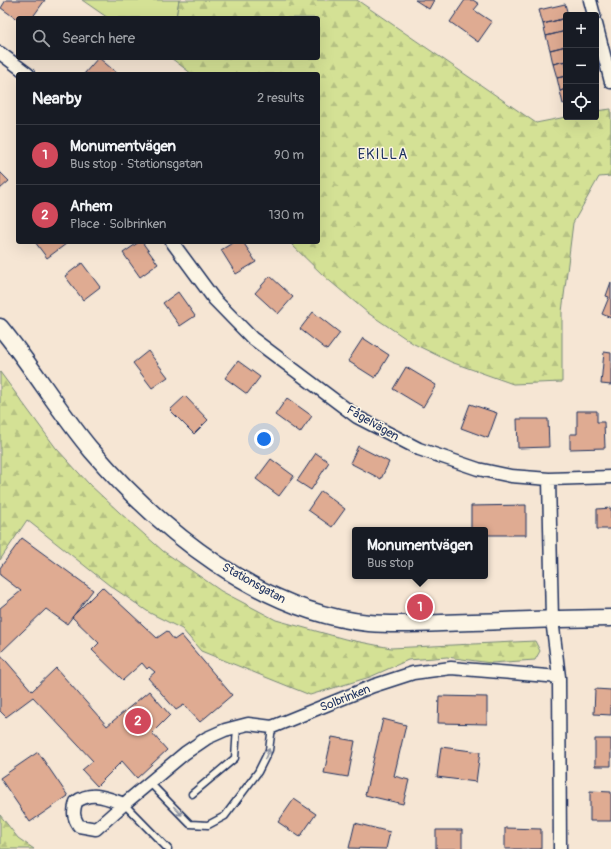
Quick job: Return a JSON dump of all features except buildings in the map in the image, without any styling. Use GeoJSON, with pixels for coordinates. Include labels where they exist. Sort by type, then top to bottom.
{"type":"FeatureCollection","features":[{"type":"Feature","properties":{"kind":"street"},"geometry":{"type":"LineString","coordinates":[[590,0],[593,12]]}},
{"type":"Feature","properties":{"kind":"street"},"geometry":{"type":"LineString","coordinates":[[599,36],[611,82]]}},
{"type":"Feature","properties":{"kind":"street"},"geometry":{"type":"LineString","coordinates":[[0,53],[25,72]]}},
{"type":"Feature","properties":{"kind":"street","name":"Fågelvägen"},"geometry":{"type":"LineString","coordinates":[[173,244],[214,299],[252,338],[357,417],[419,449],[478,469],[511,476],[549,479],[611,477]]}},
{"type":"Feature","properties":{"kind":"street","name":"Stationsgatan"},"geometry":{"type":"LineString","coordinates":[[0,327],[92,450],[134,496],[167,525],[202,552],[237,577],[277,599],[337,617],[368,623],[395,624],[482,622],[552,618],[611,618]]}},
{"type":"Feature","properties":{"kind":"street"},"geometry":{"type":"LineString","coordinates":[[549,479],[552,618],[560,676],[560,849]]}},
{"type":"Feature","properties":{"kind":"street","name":"Solbrinken"},"geometry":{"type":"LineString","coordinates":[[124,804],[185,753],[207,738],[225,730],[248,724],[272,727],[373,686],[413,673],[451,668],[560,676]]}},
{"type":"Feature","properties":{"kind":"lane"},"geometry":{"type":"LineString","coordinates":[[192,794],[235,758],[238,727]]}},
{"type":"Feature","properties":{"kind":"lane"},"geometry":{"type":"LineString","coordinates":[[150,783],[190,824],[208,825],[225,816],[258,772],[269,750],[272,727]]}},
{"type":"Feature","properties":{"kind":"lane"},"geometry":{"type":"LineString","coordinates":[[124,804],[168,849]]}},
{"type":"Feature","properties":{"kind":"green space"},"geometry":{"type":"Polygon","coordinates":[[[82,0],[179,0],[176,16],[105,16],[82,0]]]}},
{"type":"Feature","properties":{"kind":"green space"},"geometry":{"type":"Polygon","coordinates":[[[179,0],[357,0],[536,123],[563,118],[563,120],[599,120],[599,111],[611,109],[611,176],[599,177],[573,223],[562,312],[562,382],[513,384],[451,362],[414,344],[368,313],[325,277],[291,244],[320,244],[320,72],[189,72],[174,60],[320,60],[320,16],[176,16],[179,0]]]}},
{"type":"Feature","properties":{"kind":"green space"},"geometry":{"type":"Polygon","coordinates":[[[0,372],[56,448],[89,484],[119,512],[163,551],[221,591],[276,620],[345,639],[391,648],[535,641],[540,651],[535,660],[491,663],[447,657],[408,660],[370,677],[310,695],[201,651],[182,629],[150,613],[109,585],[27,520],[0,560],[0,372]]]}},
{"type":"Feature","properties":{"kind":"green space"},"geometry":{"type":"Polygon","coordinates":[[[0,815],[18,838],[34,849],[0,849],[0,815]]]}},
{"type":"Feature","properties":{"kind":"place","name":"Monumentvägen"},"geometry":{"type":"Point","coordinates":[420,607]}},
{"type":"Feature","properties":{"kind":"place","name":"Arhem"},"geometry":{"type":"Point","coordinates":[138,721]}},
{"type":"Feature","properties":{"kind":"district","name":"EKILLA"},"geometry":{"type":"Point","coordinates":[383,154]}}]}
